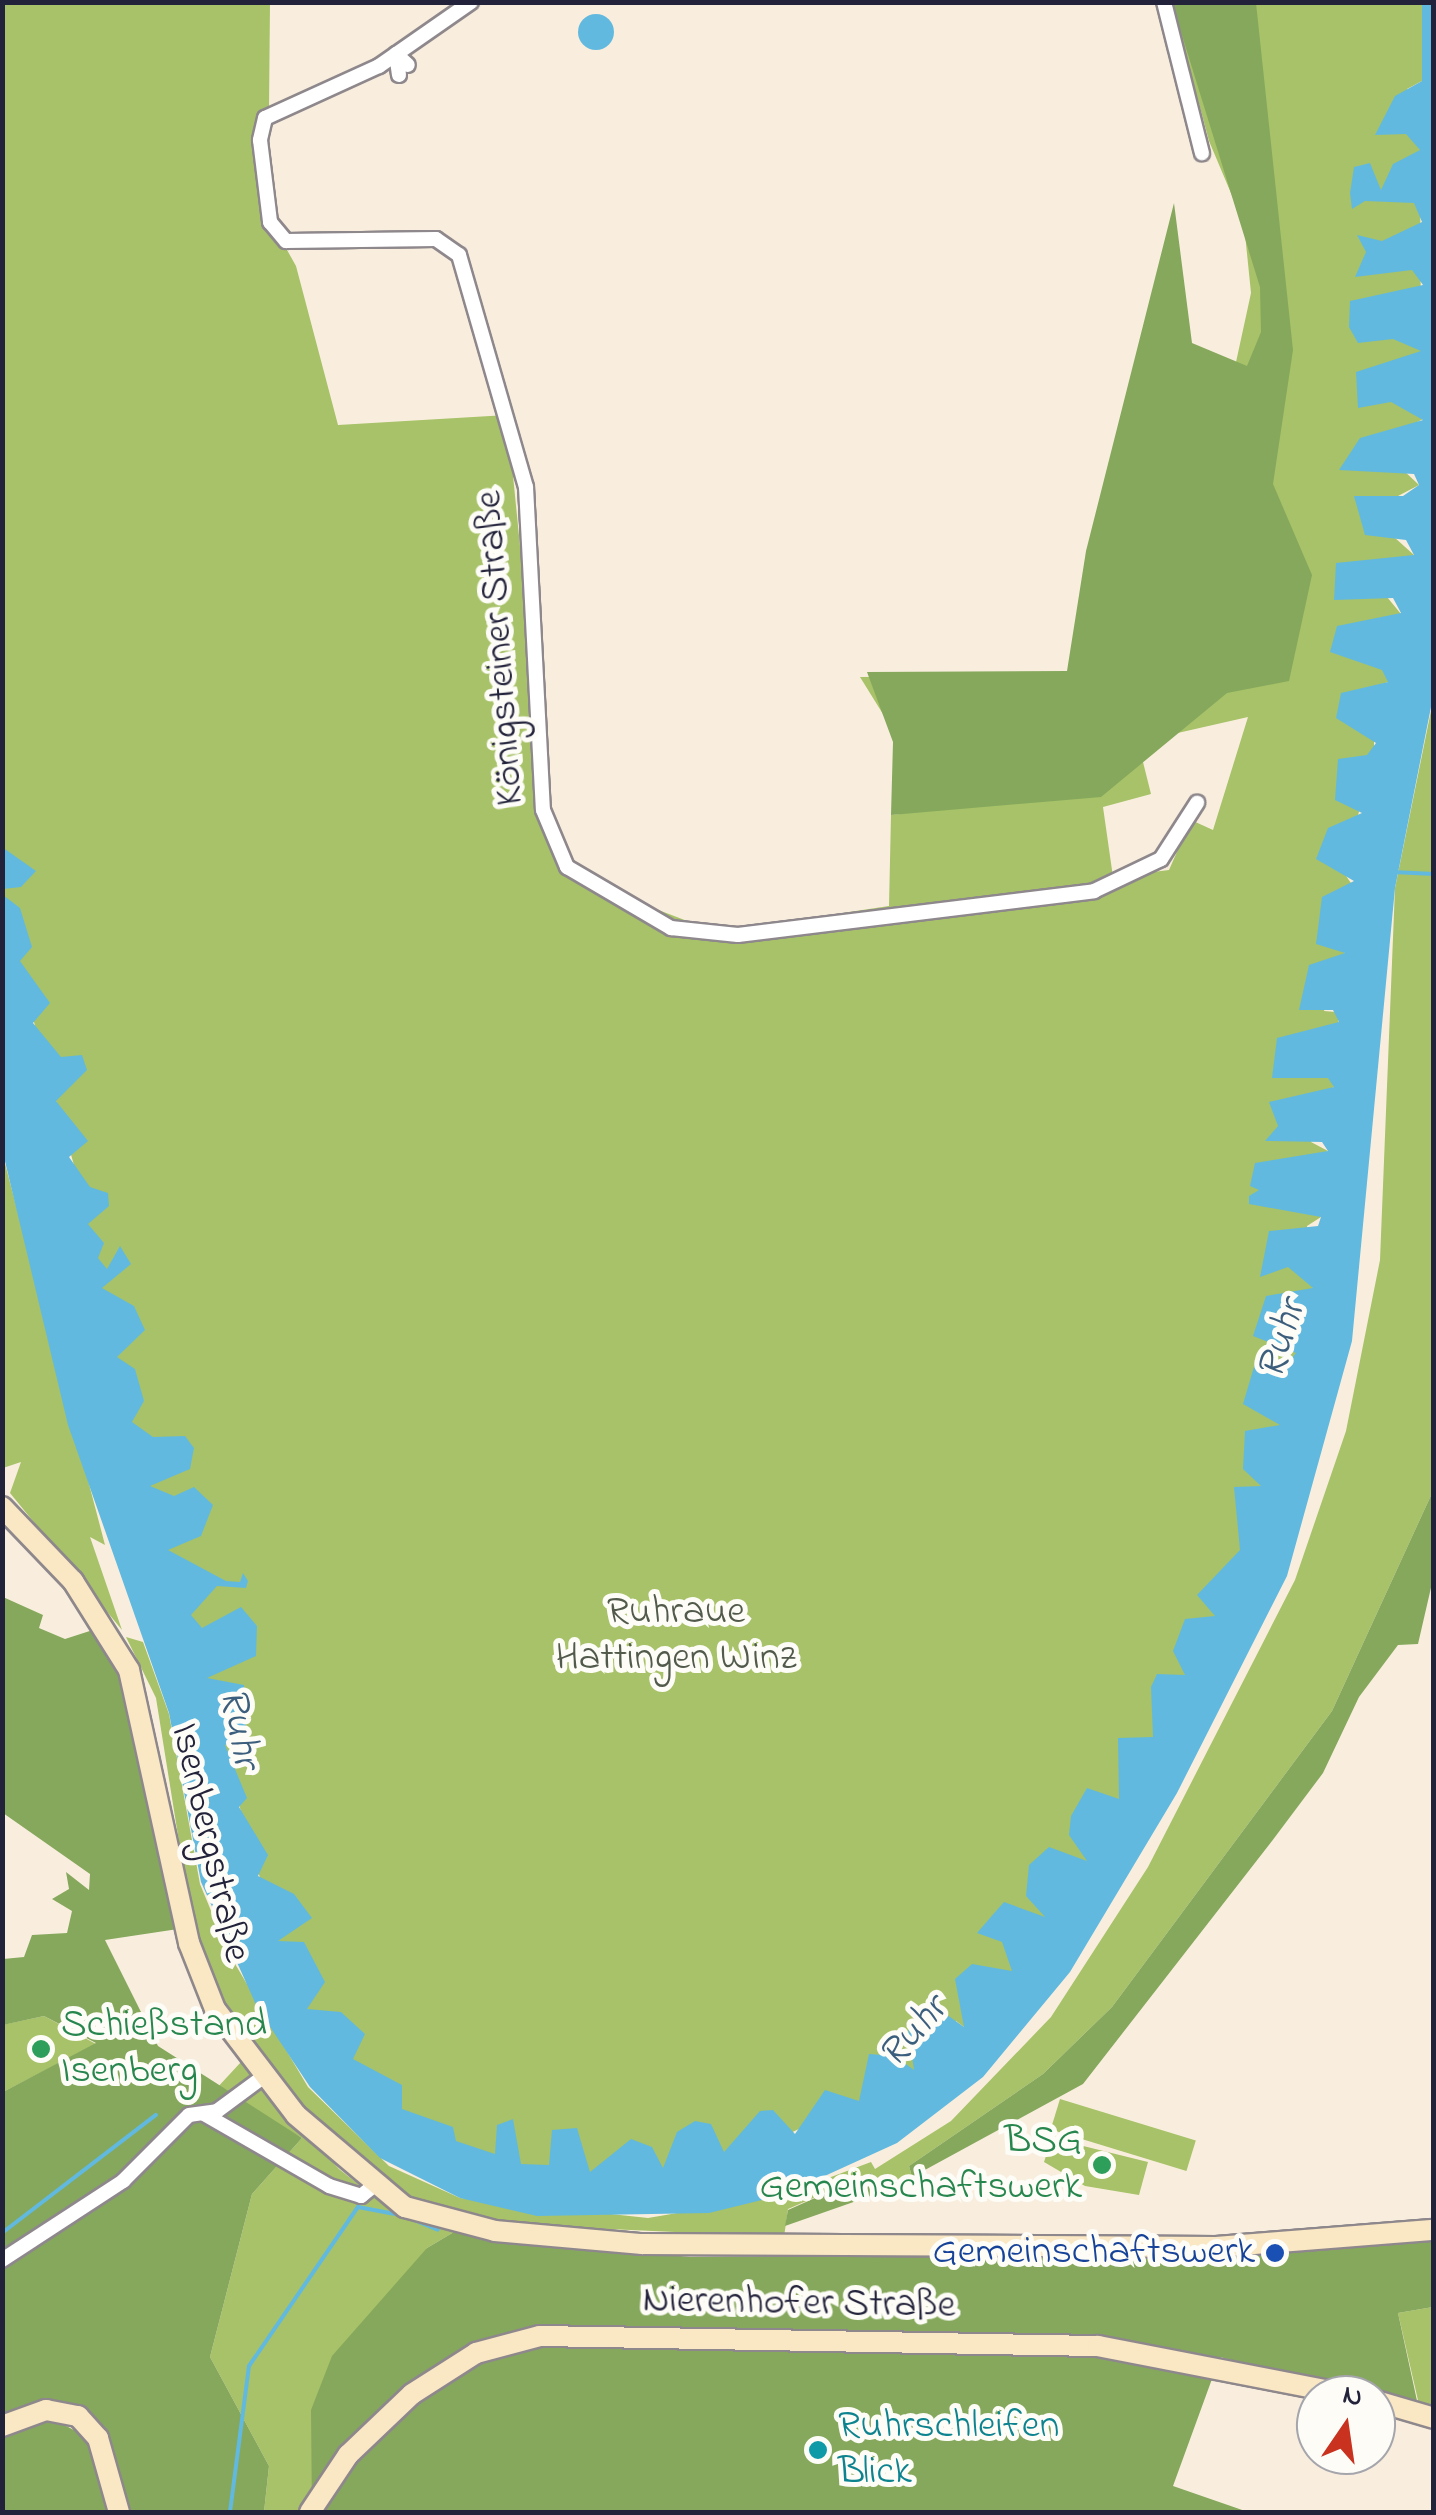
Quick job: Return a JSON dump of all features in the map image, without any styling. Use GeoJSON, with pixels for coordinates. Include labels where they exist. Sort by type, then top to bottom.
{"type":"FeatureCollection","features":[{"type":"Feature","properties":{"kind":"main road","name":"Isenbergstraße"},"geometry":{"type":"LineString","coordinates":[[2,1507],[73,1581],[129,1670],[196,1967],[263,2077],[372,2187],[455,2223],[608,2244],[1216,2247],[1434,2230]]}},
{"type":"Feature","properties":{"kind":"main road","name":"Nierenhofer Straße"},"geometry":{"type":"LineString","coordinates":[[310,2512],[348,2455],[412,2394],[476,2353],[540,2336],[1098,2346],[1296,2384]]}},
{"type":"Feature","properties":{"kind":"main road"},"geometry":{"type":"LineString","coordinates":[[1396,2407],[1434,2418]]}},
{"type":"Feature","properties":{"kind":"main road"},"geometry":{"type":"LineString","coordinates":[[2,2426],[46,2410],[78,2416],[98,2438],[120,2512]]}},
{"type":"Feature","properties":{"kind":"street"},"geometry":{"type":"LineString","coordinates":[[434,2],[437,21]]}},
{"type":"Feature","properties":{"kind":"street","name":"Königsteiner Straße"},"geometry":{"type":"LineString","coordinates":[[470,2],[437,21],[396,54],[265,118],[268,216],[294,244],[436,239],[459,255],[526,487],[545,825],[580,880],[641,916],[713,936],[1073,895],[1161,859],[1197,803]]}},
{"type":"Feature","properties":{"kind":"street"},"geometry":{"type":"LineString","coordinates":[[1164,2],[1202,153]]}},
{"type":"Feature","properties":{"kind":"street"},"geometry":{"type":"LineString","coordinates":[[396,54],[404,70]]}},
{"type":"Feature","properties":{"kind":"street"},"geometry":{"type":"LineString","coordinates":[[204,2114],[263,2077]]}},
{"type":"Feature","properties":{"kind":"street"},"geometry":{"type":"LineString","coordinates":[[2,2260],[122,2181],[189,2114],[204,2114],[343,2192],[372,2187]]}},
{"type":"Feature","properties":{"kind":"green space","name":"Ruhraue Hattingen Winz"},"geometry":{"type":"Polygon","coordinates":[[[2,3],[270,3],[268,216],[296,266],[338,425],[507,415],[549,838],[580,880],[716,932],[889,906],[891,815],[900,814],[896,735],[860,677],[1072,675],[1233,376],[1251,293],[1244,224],[1209,141],[1172,3],[1422,3],[1422,81],[1407,89],[1420,150],[1421,351],[1406,408],[1423,419],[1404,429],[1401,468],[1419,485],[1398,496],[1394,537],[1414,555],[1387,597],[1401,614],[1384,619],[1388,682],[1374,687],[1374,750],[1344,873],[1353,886],[1334,942],[1345,953],[1324,1011],[1336,1012],[1339,1023],[1321,1028],[1334,1087],[1315,1097],[1311,1142],[1328,1151],[1311,1159],[1321,1217],[1307,1226],[1313,1289],[1256,1540],[1125,1824],[1008,1976],[964,2027],[956,2021],[916,2056],[914,2071],[905,2066],[859,2101],[735,2159],[620,2177],[493,2163],[394,2106],[307,2009],[278,1941],[135,1441],[77,1176],[3,911],[2,3]],[[1248,717],[1138,742],[1151,794],[1103,807],[1113,877],[1169,870],[1191,820],[1213,830],[1248,717]]]}},
{"type":"Feature","properties":{"kind":"green space"},"geometry":{"type":"Polygon","coordinates":[[[1172,3],[1256,3],[1293,350],[1273,484],[1312,575],[1289,681],[1227,693],[1101,797],[891,815],[893,742],[867,672],[1067,671],[1086,551],[1174,203],[1192,343],[1247,366],[1261,332],[1260,287],[1172,3]]]}},
{"type":"Feature","properties":{"kind":"green space"},"geometry":{"type":"Polygon","coordinates":[[[1433,701],[1433,1491],[1332,1711],[1112,2007],[1043,2074],[909,2166],[912,2177],[894,2188],[885,2191],[871,2173],[788,2209],[784,2237],[498,2224],[410,2200],[307,2114],[224,2005],[192,1923],[156,1698],[126,1637],[143,1642],[169,1714],[200,1884],[228,1952],[308,2087],[389,2166],[460,2198],[648,2218],[783,2195],[871,2162],[875,2169],[951,2121],[1051,2017],[1148,1867],[1295,1580],[1346,1431],[1380,1260],[1395,888],[1433,701]]]}},
{"type":"Feature","properties":{"kind":"green space"},"geometry":{"type":"Polygon","coordinates":[[[2,1152],[105,1545],[90,1537],[122,1630],[10,1493],[21,1462],[3,1468],[2,1152]]]}},
{"type":"Feature","properties":{"kind":"green space"},"geometry":{"type":"Polygon","coordinates":[[[1433,1491],[1433,1579],[1418,1644],[1398,1645],[1359,1697],[1323,1773],[1272,1841],[1083,2084],[912,2177],[909,2166],[1043,2074],[1112,2007],[1332,1711],[1433,1491]]]}},
{"type":"Feature","properties":{"kind":"green space"},"geometry":{"type":"Polygon","coordinates":[[[3,1597],[43,1615],[39,1628],[65,1639],[99,1628],[120,1666],[178,1929],[105,1940],[158,2046],[302,2138],[252,2194],[210,2357],[269,2466],[264,2512],[129,2512],[111,2448],[63,2404],[3,2414],[3,2092],[96,2043],[44,2016],[3,2025],[3,1959],[24,1957],[32,1935],[67,1933],[72,1911],[52,1899],[69,1889],[66,1872],[89,1890],[90,1874],[3,1813],[3,1597]]]}},
{"type":"Feature","properties":{"kind":"green space","name":"Schießstand Isenberg"},"geometry":{"type":"Polygon","coordinates":[[[44,2016],[96,2044],[3,2092],[2,2025],[44,2016]]]}},
{"type":"Feature","properties":{"kind":"green space"},"geometry":{"type":"Polygon","coordinates":[[[241,2062],[339,2169],[391,2210],[454,2232],[427,2248],[312,2486],[309,2512],[264,2512],[269,2466],[210,2357],[252,2194],[302,2138],[216,2089],[241,2062]]]}},
{"type":"Feature","properties":{"kind":"green space"},"geometry":{"type":"Polygon","coordinates":[[[1060,2099],[1196,2141],[1186,2171],[1051,2130],[1060,2099]]]}},
{"type":"Feature","properties":{"kind":"green space","name":"BSG Gemeinschaftswerk"},"geometry":{"type":"Polygon","coordinates":[[[1063,2141],[1148,2162],[1139,2195],[1085,2186],[1044,2162],[1050,2144],[1063,2141]]]}},
{"type":"Feature","properties":{"kind":"green space"},"geometry":{"type":"Polygon","coordinates":[[[871,2173],[885,2191],[785,2226],[788,2210],[871,2173]]]}},
{"type":"Feature","properties":{"kind":"green space"},"geometry":{"type":"Polygon","coordinates":[[[454,2232],[690,2257],[1099,2257],[1433,2234],[1433,2307],[1398,2313],[1419,2410],[1396,2404],[1396,2375],[1296,2377],[1220,2357],[1173,2486],[1248,2512],[312,2512],[311,2410],[332,2356],[427,2248],[454,2232]]]}},
{"type":"Feature","properties":{"kind":"green space"},"geometry":{"type":"Polygon","coordinates":[[[1433,2307],[1433,2414],[1420,2409],[1398,2313],[1433,2307]]]}},
{"type":"Feature","properties":{"kind":"green space"},"geometry":{"type":"Polygon","coordinates":[[[51,2418],[89,2438],[114,2512],[3,2512],[3,2435],[51,2418]]]}},
{"type":"Feature","properties":{"kind":"water","name":"Ruhr"},"geometry":{"type":"Polygon","coordinates":[[[1422,3],[1434,3],[1433,697],[1395,888],[1352,1341],[1287,1576],[1177,1793],[1070,1972],[983,2077],[897,2143],[783,2195],[709,2213],[537,2216],[460,2198],[380,2158],[310,2087],[257,2007],[201,1882],[169,1713],[68,1425],[3,1153],[3,895],[20,908],[32,947],[20,961],[50,1003],[33,1023],[61,1057],[82,1055],[87,1070],[56,1101],[88,1141],[69,1157],[90,1187],[108,1193],[109,1206],[88,1224],[104,1243],[98,1258],[107,1269],[120,1246],[131,1264],[102,1288],[134,1306],[145,1330],[117,1357],[135,1369],[144,1401],[132,1422],[153,1437],[185,1436],[194,1448],[190,1469],[150,1486],[174,1496],[194,1487],[213,1505],[201,1536],[168,1550],[226,1581],[240,1582],[243,1573],[248,1581],[246,1588],[217,1586],[191,1615],[202,1628],[241,1607],[257,1626],[256,1656],[207,1678],[244,1685],[246,1734],[225,1745],[247,1798],[239,1807],[268,1855],[258,1876],[294,1894],[312,1918],[278,1941],[304,1942],[325,1982],[307,2009],[341,2012],[365,2034],[353,2059],[402,2085],[402,2109],[453,2127],[456,2141],[495,2154],[497,2125],[513,2119],[521,2164],[549,2165],[552,2130],[577,2128],[590,2172],[631,2139],[652,2147],[663,2168],[677,2132],[695,2121],[711,2124],[724,2152],[760,2111],[773,2110],[795,2134],[825,2090],[859,2101],[869,2054],[895,2056],[914,2070],[908,2028],[919,2012],[936,2007],[964,2027],[955,1979],[972,1964],[1012,1971],[1002,1942],[977,1933],[1004,1902],[1045,1917],[1026,1896],[1029,1865],[1049,1847],[1087,1861],[1069,1835],[1071,1816],[1087,1788],[1119,1799],[1118,1738],[1153,1737],[1151,1687],[1157,1674],[1185,1675],[1173,1651],[1185,1619],[1215,1616],[1197,1595],[1240,1550],[1234,1487],[1261,1486],[1243,1469],[1245,1431],[1280,1425],[1243,1404],[1256,1360],[1287,1364],[1296,1353],[1253,1336],[1266,1296],[1313,1288],[1288,1267],[1260,1277],[1269,1231],[1318,1226],[1321,1217],[1249,1204],[1249,1196],[1259,1190],[1250,1186],[1255,1163],[1328,1151],[1322,1142],[1265,1141],[1278,1126],[1269,1102],[1334,1087],[1328,1078],[1272,1078],[1277,1038],[1339,1022],[1333,1010],[1299,1010],[1309,965],[1345,953],[1316,944],[1322,897],[1354,881],[1316,859],[1328,828],[1362,813],[1335,800],[1338,759],[1367,755],[1376,743],[1336,718],[1341,693],[1388,682],[1382,670],[1330,652],[1337,626],[1401,613],[1393,598],[1334,600],[1336,563],[1414,555],[1406,540],[1365,535],[1354,496],[1403,496],[1419,485],[1414,474],[1339,470],[1360,438],[1423,420],[1391,402],[1358,408],[1356,372],[1421,351],[1393,339],[1358,343],[1349,327],[1350,301],[1423,285],[1412,270],[1355,277],[1366,252],[1357,235],[1382,241],[1422,222],[1414,203],[1365,201],[1352,209],[1350,193],[1354,167],[1370,163],[1381,190],[1393,164],[1420,150],[1406,134],[1375,135],[1395,96],[1422,81],[1422,3]]]}},
{"type":"Feature","properties":{"kind":"water"},"geometry":{"type":"Polygon","coordinates":[[[596,14],[608,20],[614,32],[608,44],[596,50],[584,44],[578,32],[584,20],[596,14]]]}},
{"type":"Feature","properties":{"kind":"water"},"geometry":{"type":"Polygon","coordinates":[[[2,847],[36,871],[21,887],[3,889],[2,847]]]}},
{"type":"Feature","properties":{"kind":"waterway"},"geometry":{"type":"LineString","coordinates":[[1393,872],[1434,874]]}},
{"type":"Feature","properties":{"kind":"waterway"},"geometry":{"type":"LineString","coordinates":[[2,2233],[156,2115]]}},
{"type":"Feature","properties":{"kind":"waterway"},"geometry":{"type":"LineString","coordinates":[[230,2512],[249,2366],[358,2207],[400,2215]]}},
{"type":"Feature","properties":{"kind":"waterway"},"geometry":{"type":"LineString","coordinates":[[409,2218],[438,2230]]}},
{"type":"Feature","properties":{"kind":"place","name":"Schießstand Isenberg"},"geometry":{"type":"Point","coordinates":[41,2049]}},
{"type":"Feature","properties":{"kind":"place","name":"BSG Gemeinschaftswerk"},"geometry":{"type":"Point","coordinates":[1102,2165]}},
{"type":"Feature","properties":{"kind":"place","name":"Gemeinschaftswerk"},"geometry":{"type":"Point","coordinates":[1275,2253]}},
{"type":"Feature","properties":{"kind":"place","name":"Ruhrschleifen Blick"},"geometry":{"type":"Point","coordinates":[818,2450]}}]}
